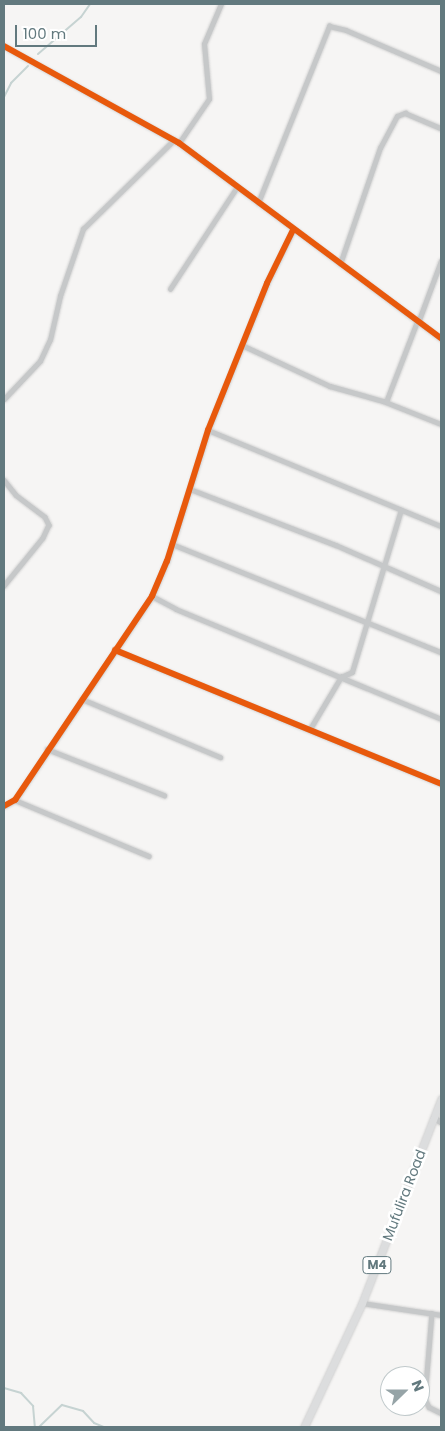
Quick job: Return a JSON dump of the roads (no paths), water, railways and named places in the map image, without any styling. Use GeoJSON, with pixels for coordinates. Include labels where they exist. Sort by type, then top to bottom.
{"type":"FeatureCollection","features":[{"type":"Feature","properties":{"kind":"main road","name":"Mufulira Road"},"geometry":{"type":"LineString","coordinates":[[304,1427],[362,1303],[441,1099]]}},
{"type":"Feature","properties":{"kind":"street"},"geometry":{"type":"LineString","coordinates":[[179,143],[209,99],[204,44],[221,4]]}},
{"type":"Feature","properties":{"kind":"street"},"geometry":{"type":"LineString","coordinates":[[258,203],[329,26],[346,30],[441,72]]}},
{"type":"Feature","properties":{"kind":"street"},"geometry":{"type":"LineString","coordinates":[[4,46],[179,143],[293,230],[441,338]]}},
{"type":"Feature","properties":{"kind":"street"},"geometry":{"type":"LineString","coordinates":[[340,264],[380,148],[397,116],[405,113],[441,128]]}},
{"type":"Feature","properties":{"kind":"street"},"geometry":{"type":"LineString","coordinates":[[4,400],[40,361],[50,340],[60,296],[83,229],[174,140]]}},
{"type":"Feature","properties":{"kind":"street"},"geometry":{"type":"LineString","coordinates":[[170,288],[237,187]]}},
{"type":"Feature","properties":{"kind":"street"},"geometry":{"type":"LineString","coordinates":[[4,806],[15,800],[47,749],[152,596],[172,544],[208,430],[242,346],[293,230]]}},
{"type":"Feature","properties":{"kind":"street"},"geometry":{"type":"LineString","coordinates":[[386,402],[441,261]]}},
{"type":"Feature","properties":{"kind":"street"},"geometry":{"type":"LineString","coordinates":[[242,346],[330,386],[386,402],[441,424]]}},
{"type":"Feature","properties":{"kind":"street"},"geometry":{"type":"LineString","coordinates":[[208,430],[441,526]]}},
{"type":"Feature","properties":{"kind":"street"},"geometry":{"type":"LineString","coordinates":[[4,480],[16,495],[45,518],[49,525],[44,538],[4,586]]}},
{"type":"Feature","properties":{"kind":"street"},"geometry":{"type":"LineString","coordinates":[[190,489],[441,591]]}},
{"type":"Feature","properties":{"kind":"street"},"geometry":{"type":"LineString","coordinates":[[310,729],[341,677],[352,672],[369,622],[401,510]]}},
{"type":"Feature","properties":{"kind":"street"},"geometry":{"type":"LineString","coordinates":[[172,544],[441,652]]}},
{"type":"Feature","properties":{"kind":"street"},"geometry":{"type":"LineString","coordinates":[[152,596],[176,609],[441,719]]}},
{"type":"Feature","properties":{"kind":"street"},"geometry":{"type":"LineString","coordinates":[[116,650],[441,784]]}},
{"type":"Feature","properties":{"kind":"street"},"geometry":{"type":"LineString","coordinates":[[82,699],[220,757]]}},
{"type":"Feature","properties":{"kind":"street"},"geometry":{"type":"LineString","coordinates":[[47,749],[164,795]]}},
{"type":"Feature","properties":{"kind":"street"},"geometry":{"type":"LineString","coordinates":[[15,800],[149,856]]}},
{"type":"Feature","properties":{"kind":"street"},"geometry":{"type":"LineString","coordinates":[[434,1118],[441,1122]]}},
{"type":"Feature","properties":{"kind":"street"},"geometry":{"type":"LineString","coordinates":[[362,1303],[441,1315]]}},
{"type":"Feature","properties":{"kind":"street"},"geometry":{"type":"LineString","coordinates":[[432,1313],[425,1399],[429,1408],[441,1413]]}},
{"type":"Feature","properties":{"kind":"waterway"},"geometry":{"type":"LineString","coordinates":[[38,54],[81,17],[90,4]]}},
{"type":"Feature","properties":{"kind":"waterway"},"geometry":{"type":"LineString","coordinates":[[4,97],[11,83],[28,66]]}},
{"type":"Feature","properties":{"kind":"waterway"},"geometry":{"type":"LineString","coordinates":[[4,1388],[21,1393],[33,1406],[35,1427]]}},
{"type":"Feature","properties":{"kind":"waterway"},"geometry":{"type":"LineString","coordinates":[[39,1427],[62,1405],[83,1411],[94,1423],[104,1427]]}}]}
